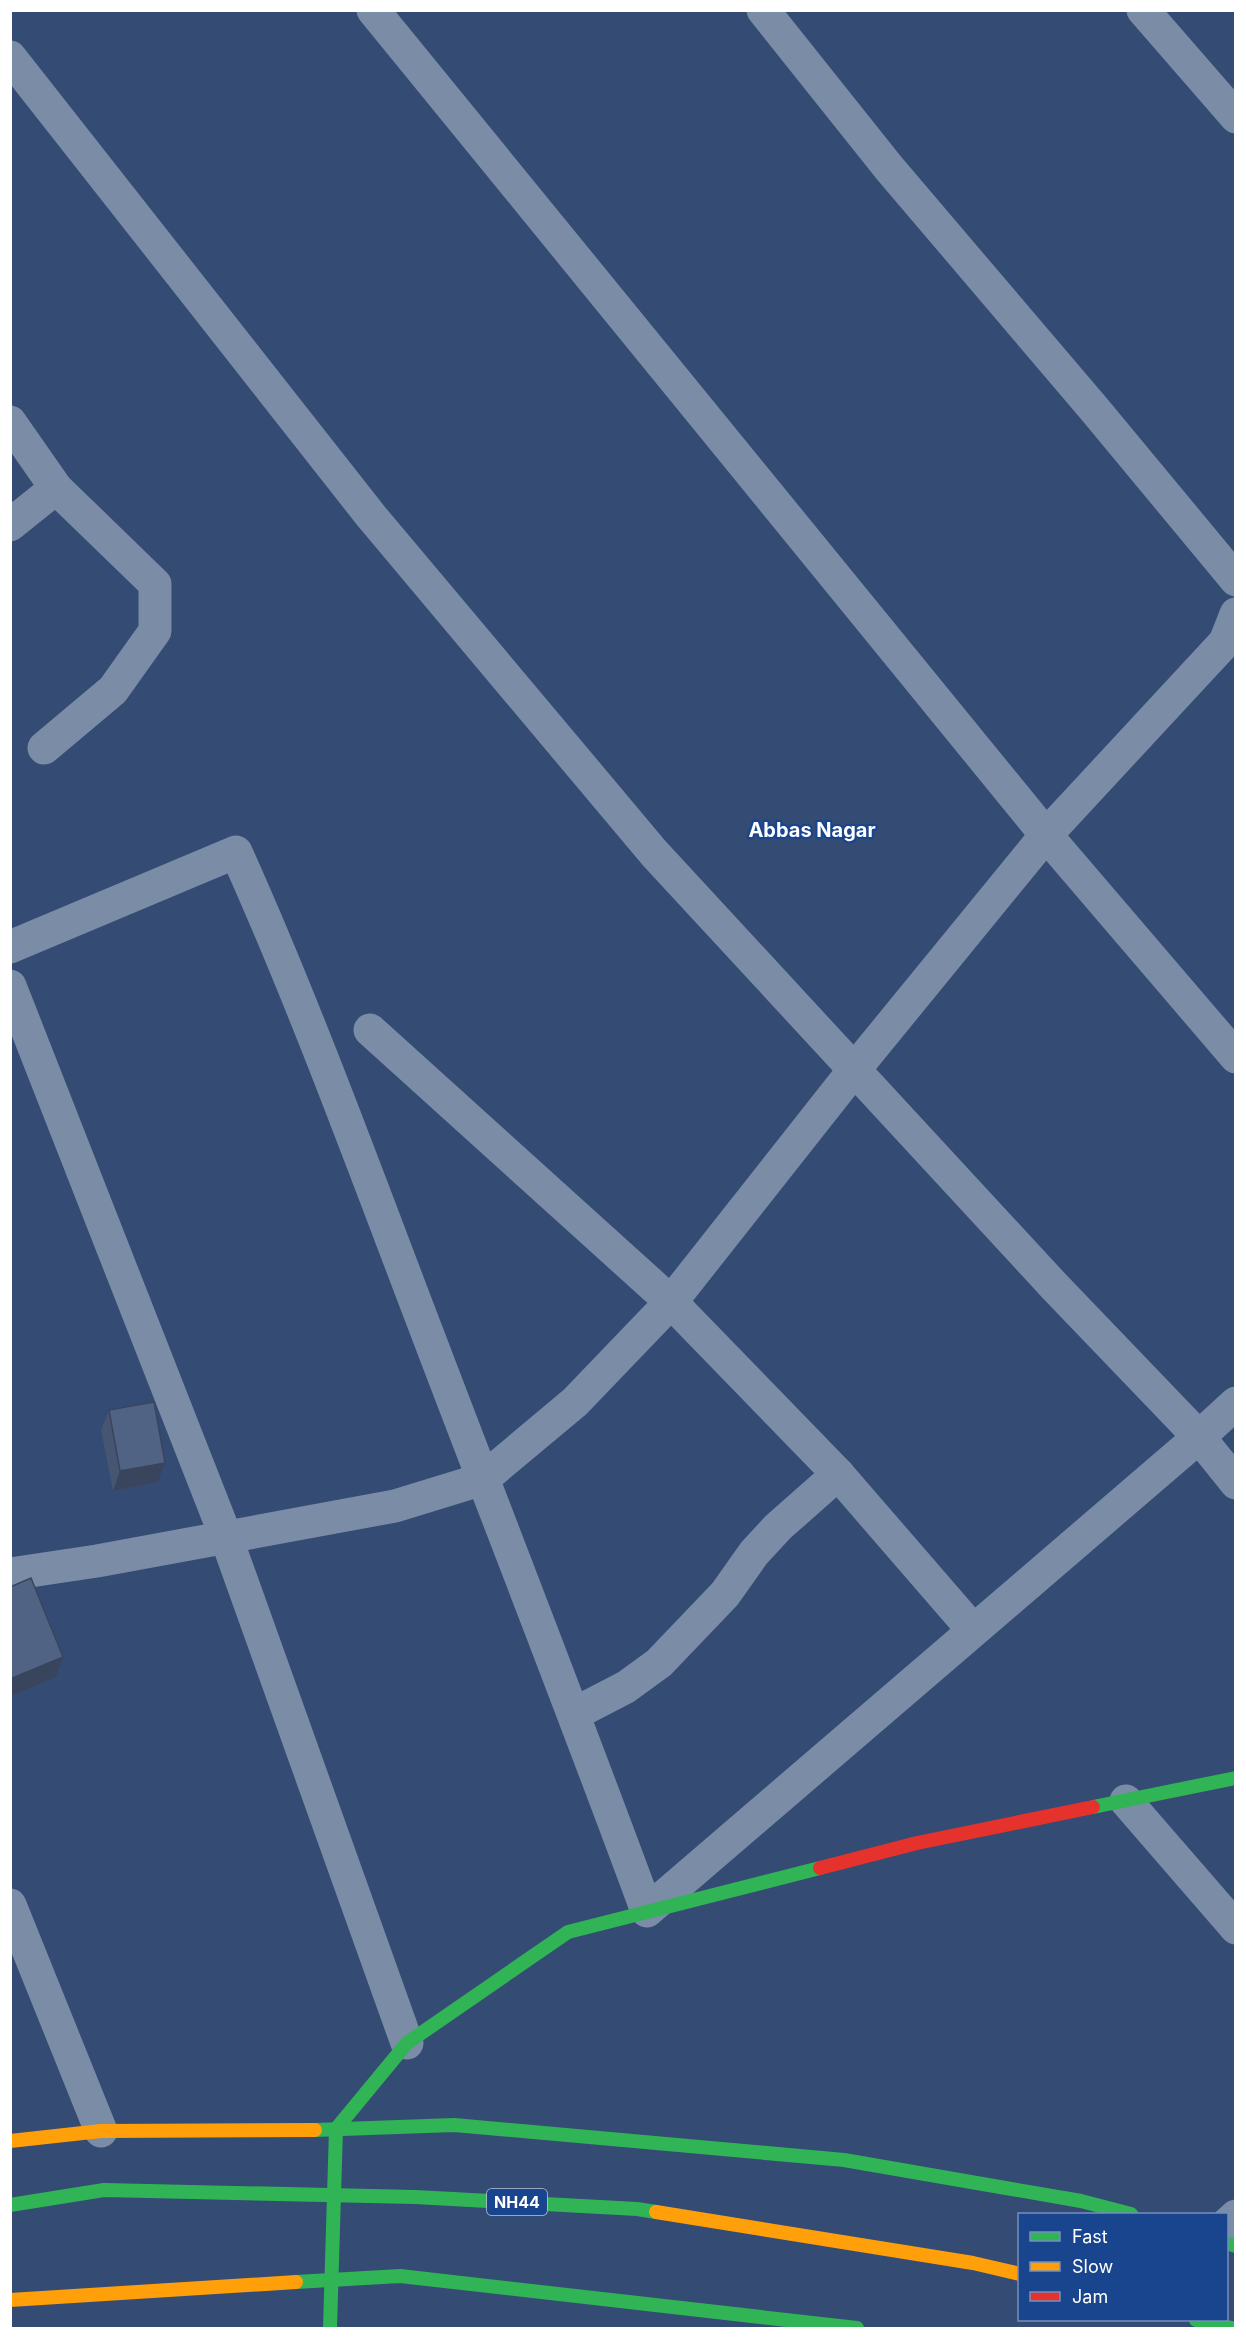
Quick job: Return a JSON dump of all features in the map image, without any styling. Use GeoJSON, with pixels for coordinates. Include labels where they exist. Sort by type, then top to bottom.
{"type":"FeatureCollection","features":[{"type":"Feature","properties":{"kind":"main road"},"geometry":{"type":"LineString","coordinates":[[330,2328],[336,2129],[407,2043],[567,1932],[917,1843],[1236,1778]]}},
{"type":"Feature","properties":{"kind":"main road"},"geometry":{"type":"LineString","coordinates":[[10,2141],[101,2131],[336,2129],[454,2125],[844,2160],[1081,2201],[1127,2213]]}},
{"type":"Feature","properties":{"kind":"main road","name":"NH44"},"geometry":{"type":"LineString","coordinates":[[10,2205],[104,2190],[415,2197],[637,2209],[973,2263],[1018,2274]]}},
{"type":"Feature","properties":{"kind":"main road"},"geometry":{"type":"LineString","coordinates":[[10,2300],[400,2276],[857,2328]]}},
{"type":"Feature","properties":{"kind":"main road"},"geometry":{"type":"LineString","coordinates":[[1204,2321],[1232,2328]]}},
{"type":"Feature","properties":{"kind":"street"},"geometry":{"type":"LineString","coordinates":[[373,10],[1046,835],[1236,1058]]}},
{"type":"Feature","properties":{"kind":"street"},"geometry":{"type":"LineString","coordinates":[[763,10],[889,168],[1236,580]]}},
{"type":"Feature","properties":{"kind":"street"},"geometry":{"type":"LineString","coordinates":[[1143,10],[1234,111]]}},
{"type":"Feature","properties":{"kind":"street"},"geometry":{"type":"LineString","coordinates":[[10,57],[370,516],[654,853],[1055,1287],[1199,1437],[1236,1483]]}},
{"type":"Feature","properties":{"kind":"street"},"geometry":{"type":"LineString","coordinates":[[10,422],[56,488],[155,584],[155,631],[113,690],[44,748]]}},
{"type":"Feature","properties":{"kind":"street"},"geometry":{"type":"LineString","coordinates":[[10,525],[56,488]]}},
{"type":"Feature","properties":{"kind":"street"},"geometry":{"type":"LineString","coordinates":[[10,1574],[97,1561],[395,1506],[483,1479],[575,1402],[671,1302],[854,1071],[1046,835],[1225,642],[1236,614]]}},
{"type":"Feature","properties":{"kind":"street"},"geometry":{"type":"LineString","coordinates":[[10,947],[236,852],[273,934],[331,1080],[647,1911],[1236,1403]]}},
{"type":"Feature","properties":{"kind":"street"},"geometry":{"type":"LineString","coordinates":[[10,986],[226,1537],[407,2043]]}},
{"type":"Feature","properties":{"kind":"street"},"geometry":{"type":"LineString","coordinates":[[370,1030],[671,1302],[838,1474],[973,1630]]}},
{"type":"Feature","properties":{"kind":"street"},"geometry":{"type":"LineString","coordinates":[[574,1714],[626,1687],[659,1663],[725,1594],[754,1553],[778,1527],[838,1474]]}},
{"type":"Feature","properties":{"kind":"street"},"geometry":{"type":"LineString","coordinates":[[1126,1801],[1236,1928]]}},
{"type":"Feature","properties":{"kind":"street"},"geometry":{"type":"LineString","coordinates":[[10,1905],[101,2131]]}},
{"type":"Feature","properties":{"kind":"building"},"geometry":{"type":"Polygon","coordinates":[[[154,1402],[165,1463],[120,1471],[109,1410],[154,1402]]]}},
{"type":"Feature","properties":{"kind":"building"},"geometry":{"type":"Polygon","coordinates":[[[31,1578],[63,1657],[10,1679],[10,1587],[31,1578]]]}},
{"type":"Feature","properties":{"kind":"traffic: fast"},"geometry":{"type":"LineString","coordinates":[[1093,1807],[1236,1778]]}},
{"type":"Feature","properties":{"kind":"traffic: fast"},"geometry":{"type":"LineString","coordinates":[[330,2328],[336,2129],[407,2043],[568,1932],[820,1868]]}},
{"type":"Feature","properties":{"kind":"traffic: fast"},"geometry":{"type":"LineString","coordinates":[[315,2130],[454,2125],[844,2160],[1081,2201],[1127,2213]]}},
{"type":"Feature","properties":{"kind":"traffic: fast"},"geometry":{"type":"LineString","coordinates":[[10,2205],[104,2190],[415,2197],[637,2209],[656,2212]]}},
{"type":"Feature","properties":{"kind":"traffic: fast"},"geometry":{"type":"LineString","coordinates":[[1228,2244],[1236,2246]]}},
{"type":"Feature","properties":{"kind":"traffic: fast"},"geometry":{"type":"LineString","coordinates":[[296,2282],[400,2276],[857,2328]]}},
{"type":"Feature","properties":{"kind":"traffic: fast"},"geometry":{"type":"LineString","coordinates":[[1200,2321],[1232,2328]]}},
{"type":"Feature","properties":{"kind":"traffic: slow"},"geometry":{"type":"LineString","coordinates":[[10,2141],[101,2131],[315,2130]]}},
{"type":"Feature","properties":{"kind":"traffic: slow"},"geometry":{"type":"LineString","coordinates":[[656,2212],[973,2263],[1018,2274]]}},
{"type":"Feature","properties":{"kind":"traffic: slow"},"geometry":{"type":"LineString","coordinates":[[10,2300],[296,2282]]}},
{"type":"Feature","properties":{"kind":"traffic: jam"},"geometry":{"type":"LineString","coordinates":[[820,1868],[917,1843],[1093,1807]]}},
{"type":"Feature","properties":{"kind":"district","name":"Abbas Nagar"},"geometry":{"type":"Point","coordinates":[812,830]}}]}
